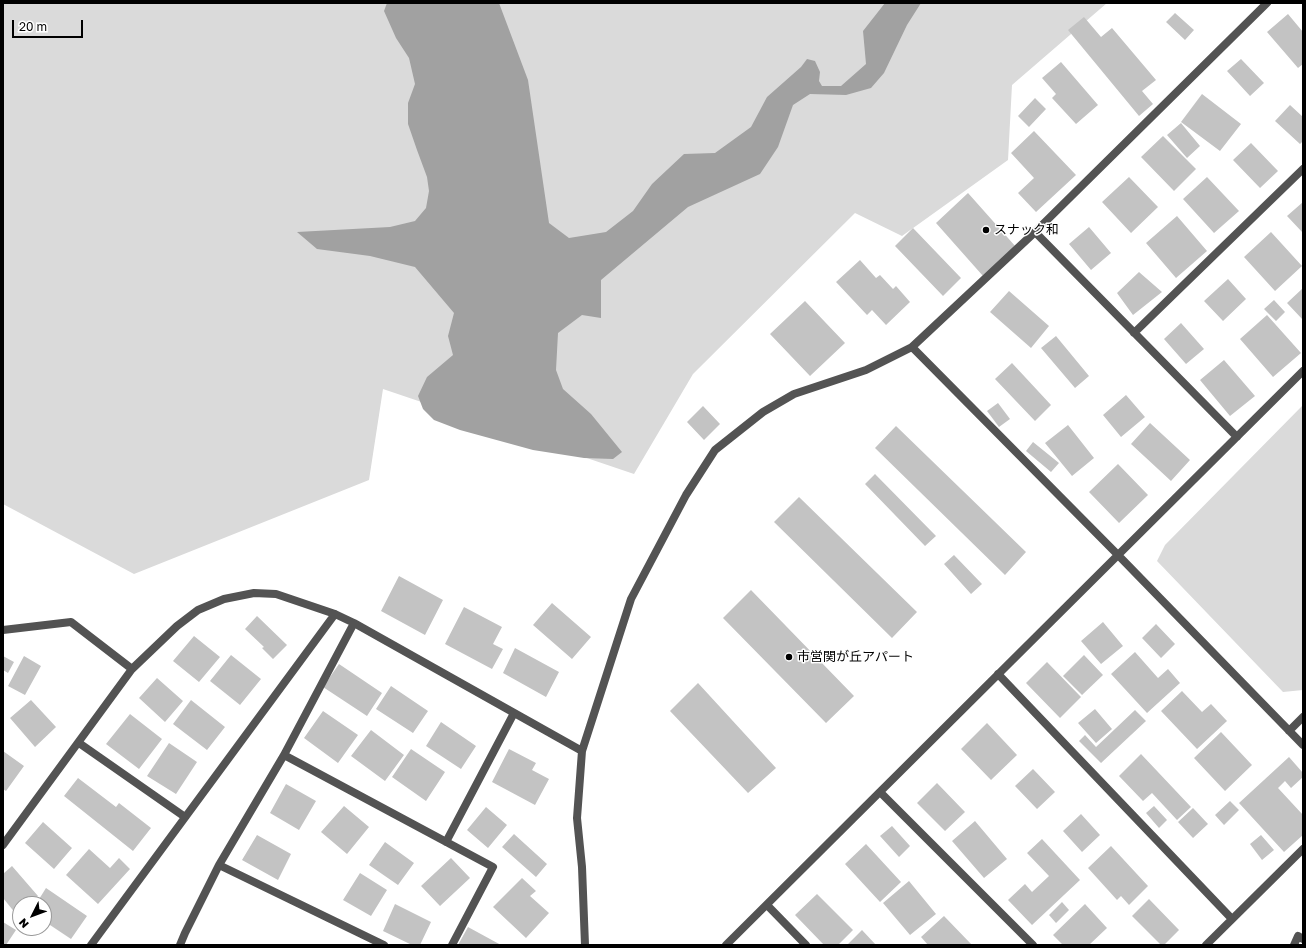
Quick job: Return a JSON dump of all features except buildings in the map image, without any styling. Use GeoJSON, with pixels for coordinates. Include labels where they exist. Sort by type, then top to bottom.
{"type":"FeatureCollection","features":[{"type":"Feature","properties":{"kind":"street"},"geometry":{"type":"LineString","coordinates":[[585,945],[582,867],[577,818],[582,751],[631,600],[686,495],[715,450],[763,412],[794,394],[866,370],[912,347],[1035,232],[1267,3]]}},
{"type":"Feature","properties":{"kind":"street"},"geometry":{"type":"LineString","coordinates":[[1134,333],[1303,169]]}},
{"type":"Feature","properties":{"kind":"street"},"geometry":{"type":"LineString","coordinates":[[1035,232],[1237,437]]}},
{"type":"Feature","properties":{"kind":"street"},"geometry":{"type":"LineString","coordinates":[[912,347],[1303,745]]}},
{"type":"Feature","properties":{"kind":"street"},"geometry":{"type":"LineString","coordinates":[[726,945],[1303,372]]}},
{"type":"Feature","properties":{"kind":"street"},"geometry":{"type":"LineString","coordinates":[[3,845],[132,669],[177,626],[198,610],[224,599],[254,593],[276,594],[335,614],[354,623],[582,751]]}},
{"type":"Feature","properties":{"kind":"street"},"geometry":{"type":"LineString","coordinates":[[91,945],[335,614]]}},
{"type":"Feature","properties":{"kind":"street"},"geometry":{"type":"LineString","coordinates":[[3,630],[71,622],[132,669]]}},
{"type":"Feature","properties":{"kind":"street"},"geometry":{"type":"LineString","coordinates":[[180,945],[219,865],[284,755],[354,623]]}},
{"type":"Feature","properties":{"kind":"street"},"geometry":{"type":"LineString","coordinates":[[998,674],[1232,919]]}},
{"type":"Feature","properties":{"kind":"street"},"geometry":{"type":"LineString","coordinates":[[446,842],[514,713]]}},
{"type":"Feature","properties":{"kind":"street"},"geometry":{"type":"LineString","coordinates":[[1289,731],[1303,717]]}},
{"type":"Feature","properties":{"kind":"street"},"geometry":{"type":"LineString","coordinates":[[79,743],[185,817]]}},
{"type":"Feature","properties":{"kind":"street"},"geometry":{"type":"LineString","coordinates":[[284,755],[493,867],[452,945]]}},
{"type":"Feature","properties":{"kind":"street"},"geometry":{"type":"LineString","coordinates":[[880,792],[1033,945]]}},
{"type":"Feature","properties":{"kind":"street"},"geometry":{"type":"LineString","coordinates":[[1206,945],[1303,849]]}},
{"type":"Feature","properties":{"kind":"street"},"geometry":{"type":"LineString","coordinates":[[219,865],[384,945]]}},
{"type":"Feature","properties":{"kind":"street"},"geometry":{"type":"LineString","coordinates":[[767,905],[806,945]]}},
{"type":"Feature","properties":{"kind":"street"},"geometry":{"type":"LineString","coordinates":[[1294,945],[1298,936],[1303,939]]}},
{"type":"Feature","properties":{"kind":"shaded area"},"geometry":{"type":"Polygon","coordinates":[[[3,3],[1107,3],[1012,85],[1008,160],[902,236],[855,213],[693,374],[634,474],[383,389],[369,480],[134,574],[3,504],[3,3]]]}},
{"type":"Feature","properties":{"kind":"shaded area"},"geometry":{"type":"Polygon","coordinates":[[[387,3],[499,3],[528,80],[549,223],[569,238],[606,232],[633,211],[652,184],[684,154],[715,153],[751,127],[767,97],[801,67],[807,59],[815,61],[820,72],[819,81],[822,86],[841,86],[866,64],[863,31],[885,3],[921,3],[907,25],[884,73],[871,88],[846,95],[810,94],[793,105],[778,147],[760,174],[688,207],[601,280],[601,318],[582,315],[558,333],[556,370],[563,389],[591,414],[622,452],[613,459],[584,458],[533,450],[460,430],[434,420],[423,409],[418,396],[427,377],[453,355],[448,336],[454,313],[415,267],[370,256],[317,249],[297,232],[390,227],[415,221],[426,208],[429,191],[427,177],[408,124],[408,103],[415,84],[409,58],[396,38],[384,11],[387,3]]]}},
{"type":"Feature","properties":{"kind":"shaded area"},"geometry":{"type":"Polygon","coordinates":[[[1303,405],[1303,690],[1283,692],[1157,561],[1165,545],[1303,405]]]}},
{"type":"Feature","properties":{"kind":"place","name":"スナック和"},"geometry":{"type":"Point","coordinates":[986,230]}},
{"type":"Feature","properties":{"kind":"place","name":"市営関が丘アパート"},"geometry":{"type":"Point","coordinates":[789,657]}}]}
